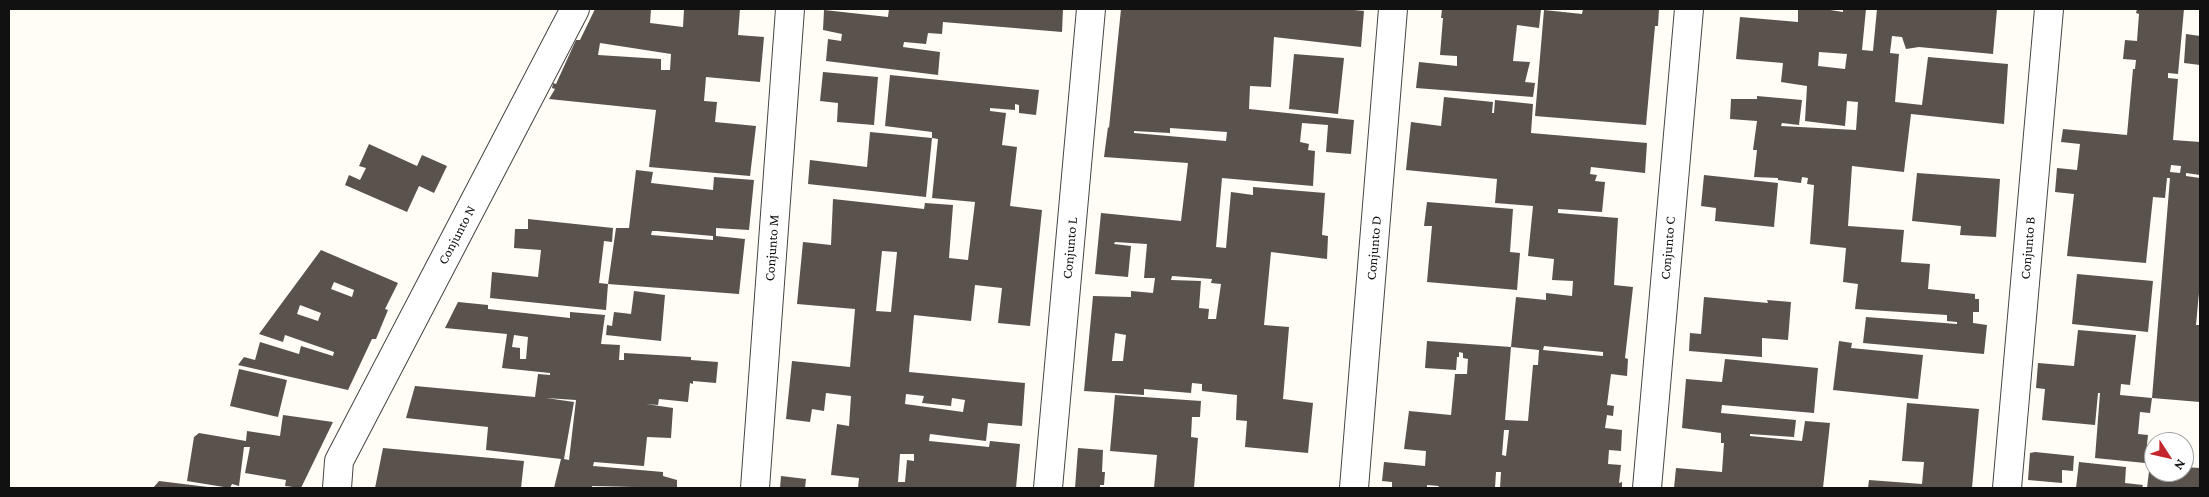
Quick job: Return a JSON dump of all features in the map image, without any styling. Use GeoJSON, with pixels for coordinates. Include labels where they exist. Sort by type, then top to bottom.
{"type":"FeatureCollection","features":[{"type":"Feature","properties":{"kind":"street","name":"Conjunto N"},"geometry":{"type":"LineString","coordinates":[[337,488],[339,461],[575,9]]}},
{"type":"Feature","properties":{"kind":"street","name":"Conjunto M"},"geometry":{"type":"LineString","coordinates":[[755,488],[790,9]]}},
{"type":"Feature","properties":{"kind":"street","name":"Conjunto L"},"geometry":{"type":"LineString","coordinates":[[1048,488],[1092,9]]}},
{"type":"Feature","properties":{"kind":"street","name":"Conjunto D"},"geometry":{"type":"LineString","coordinates":[[1354,488],[1394,9]]}},
{"type":"Feature","properties":{"kind":"street","name":"Conjunto C"},"geometry":{"type":"LineString","coordinates":[[1647,488],[1689,9]]}},
{"type":"Feature","properties":{"kind":"street","name":"Conjunto B"},"geometry":{"type":"LineString","coordinates":[[2007,488],[2049,9]]}},
{"type":"Feature","properties":{"kind":"building"},"geometry":{"type":"Polygon","coordinates":[[[595,9],[651,9],[650,23],[683,27],[684,9],[740,9],[738,35],[764,37],[760,82],[706,77],[704,101],[717,102],[715,122],[756,126],[750,176],[649,167],[656,110],[549,99],[555,89],[552,88],[553,83],[556,84],[576,40],[580,40],[595,9]],[[600,43],[598,55],[661,59],[661,70],[670,70],[671,54],[600,43]]]}},
{"type":"Feature","properties":{"kind":"building"},"geometry":{"type":"Polygon","coordinates":[[[889,9],[1063,9],[1062,32],[943,22],[942,34],[928,33],[926,44],[904,42],[903,47],[940,52],[938,75],[826,61],[828,39],[841,41],[842,34],[823,30],[824,10],[888,17],[889,9]]]}},
{"type":"Feature","properties":{"kind":"building"},"geometry":{"type":"Polygon","coordinates":[[[1121,9],[1344,9],[1364,11],[1361,47],[1274,37],[1271,87],[1250,86],[1249,109],[1354,120],[1351,154],[1326,152],[1328,125],[1302,123],[1300,142],[1309,144],[1308,150],[1315,151],[1313,186],[1222,178],[1216,247],[1226,248],[1231,192],[1253,195],[1253,187],[1325,193],[1322,235],[1328,236],[1327,259],[1271,252],[1264,325],[1289,327],[1283,399],[1313,403],[1308,453],[1245,447],[1247,421],[1236,420],[1237,395],[1202,391],[1202,384],[1192,383],[1191,393],[1144,389],[1144,395],[1084,391],[1093,296],[1131,297],[1131,291],[1153,293],[1155,278],[1144,278],[1147,244],[1115,242],[1114,244],[1131,246],[1128,277],[1095,274],[1101,213],[1181,221],[1188,163],[1104,157],[1109,128],[1121,9]],[[1170,128],[1170,133],[1134,131],[1134,133],[1226,141],[1227,132],[1170,128]],[[1172,276],[1171,280],[1201,281],[1199,308],[1209,309],[1208,319],[1216,319],[1221,284],[1211,283],[1212,279],[1172,276]],[[1115,333],[1112,361],[1123,361],[1126,335],[1115,333]]]}},
{"type":"Feature","properties":{"kind":"building"},"geometry":{"type":"Polygon","coordinates":[[[1442,9],[1541,9],[1539,28],[1517,25],[1513,61],[1530,62],[1525,82],[1535,83],[1533,97],[1416,88],[1419,62],[1457,66],[1457,56],[1440,55],[1442,9]]]}},
{"type":"Feature","properties":{"kind":"building"},"geometry":{"type":"Polygon","coordinates":[[[1583,9],[1659,9],[1658,26],[1655,26],[1646,125],[1535,116],[1544,10],[1582,14],[1583,9]]]}},
{"type":"Feature","properties":{"kind":"building"},"geometry":{"type":"Polygon","coordinates":[[[1798,9],[1824,9],[1843,12],[1843,9],[1866,9],[1862,50],[1873,51],[1877,9],[1997,9],[1993,54],[1919,47],[1906,49],[1902,37],[1892,36],[1890,53],[1899,54],[1895,102],[1922,105],[1928,57],[2008,64],[2004,124],[1911,114],[1904,172],[1852,166],[1848,226],[1904,230],[1901,262],[1930,264],[1928,289],[1975,294],[1975,299],[1979,299],[1979,312],[1973,312],[1973,323],[1987,325],[1984,354],[1863,343],[1866,317],[1957,324],[1957,322],[1947,321],[1947,315],[1855,309],[1858,284],[1843,282],[1846,248],[1810,244],[1814,185],[1807,184],[1808,178],[1802,177],[1801,183],[1778,180],[1778,178],[1754,177],[1757,150],[1753,150],[1757,121],[1730,119],[1731,99],[1757,99],[1757,96],[1802,100],[1799,125],[1782,123],[1781,126],[1856,130],[1858,102],[1847,101],[1845,126],[1805,121],[1807,86],[1781,82],[1783,63],[1736,59],[1740,17],[1798,22],[1798,9]],[[1819,52],[1818,66],[1845,69],[1847,54],[1819,52]]]}},
{"type":"Feature","properties":{"kind":"building"},"geometry":{"type":"Polygon","coordinates":[[[2137,9],[2184,9],[2178,74],[2168,73],[2168,78],[2178,79],[2173,140],[2200,142],[2200,175],[2186,173],[2186,176],[2200,178],[2200,282],[2196,325],[2200,325],[2200,402],[2152,398],[2170,178],[2167,178],[2165,198],[2153,197],[2146,263],[2067,256],[2074,194],[2055,192],[2057,168],[2077,170],[2080,144],[2061,142],[2063,129],[2127,135],[2133,69],[2135,69],[2136,60],[2123,59],[2125,40],[2137,41],[2139,14],[2136,13],[2137,9]],[[2171,165],[2170,172],[2180,173],[2181,166],[2171,165]]]}},
{"type":"Feature","properties":{"kind":"building"},"geometry":{"type":"Polygon","coordinates":[[[2186,34],[2200,36],[2200,65],[2184,63],[2186,34]]]}},
{"type":"Feature","properties":{"kind":"building"},"geometry":{"type":"Polygon","coordinates":[[[1294,54],[1344,58],[1338,114],[1289,109],[1294,54]]]}},
{"type":"Feature","properties":{"kind":"building"},"geometry":{"type":"Polygon","coordinates":[[[823,72],[878,77],[874,125],[837,122],[838,103],[820,101],[823,72]]]}},
{"type":"Feature","properties":{"kind":"building"},"geometry":{"type":"Polygon","coordinates":[[[890,75],[1039,90],[1036,115],[1019,113],[1019,105],[1015,104],[1015,110],[990,108],[990,111],[1006,113],[1002,145],[1017,147],[1010,206],[1042,210],[1030,326],[998,323],[1002,288],[975,285],[971,321],[914,315],[909,372],[1025,383],[1022,426],[988,423],[986,441],[930,434],[929,441],[989,447],[990,441],[1020,444],[1016,488],[858,488],[859,478],[831,475],[837,424],[849,426],[851,396],[826,393],[824,411],[812,409],[810,422],[786,419],[792,361],[850,367],[855,309],[797,304],[803,242],[831,245],[833,199],[924,209],[925,203],[953,205],[949,258],[968,260],[975,202],[932,198],[938,139],[932,138],[932,132],[885,126],[890,75]],[[882,251],[876,311],[891,312],[897,252],[882,251]],[[906,394],[905,404],[963,412],[965,400],[952,398],[951,406],[922,403],[924,396],[906,394]],[[900,454],[898,482],[905,482],[907,460],[914,461],[914,454],[900,454]]]}},
{"type":"Feature","properties":{"kind":"building"},"geometry":{"type":"Polygon","coordinates":[[[1444,97],[1493,102],[1492,113],[1494,113],[1495,100],[1533,104],[1531,133],[1647,143],[1645,173],[1591,167],[1590,174],[1597,175],[1595,181],[1605,182],[1602,212],[1558,209],[1558,213],[1618,218],[1614,285],[1633,287],[1625,358],[1628,359],[1627,376],[1611,374],[1607,405],[1614,406],[1613,416],[1607,415],[1605,428],[1622,430],[1621,451],[1609,450],[1608,464],[1621,465],[1619,483],[1622,482],[1622,488],[1500,488],[1501,472],[1496,472],[1495,488],[1438,488],[1439,486],[1427,485],[1427,488],[1392,488],[1392,482],[1382,481],[1384,462],[1425,466],[1426,451],[1404,449],[1409,411],[1451,415],[1455,374],[1467,374],[1468,359],[1463,358],[1463,353],[1459,352],[1456,370],[1425,368],[1427,341],[1511,347],[1516,297],[1546,300],[1546,293],[1572,296],[1573,281],[1552,280],[1554,259],[1528,256],[1533,206],[1495,203],[1497,179],[1406,170],[1411,122],[1441,126],[1444,97]],[[1544,346],[1543,350],[1603,356],[1603,352],[1544,346]],[[1511,347],[1505,420],[1528,421],[1533,365],[1538,365],[1539,350],[1511,347]],[[1504,430],[1502,455],[1506,456],[1509,430],[1504,430]]]}},
{"type":"Feature","properties":{"kind":"building"},"geometry":{"type":"Polygon","coordinates":[[[870,132],[932,138],[926,197],[808,184],[810,160],[867,167],[870,132]]]}},
{"type":"Feature","properties":{"kind":"building"},"geometry":{"type":"Polygon","coordinates":[[[369,144],[417,166],[422,155],[447,166],[434,193],[419,186],[407,212],[345,185],[349,175],[360,180],[366,168],[359,166],[369,144]]]}},
{"type":"Feature","properties":{"kind":"building"},"geometry":{"type":"Polygon","coordinates":[[[636,170],[653,172],[651,183],[713,190],[714,177],[754,180],[749,230],[716,228],[716,236],[745,239],[739,294],[608,284],[616,228],[629,228],[636,170]],[[652,231],[651,235],[713,240],[713,236],[652,231]]]}},
{"type":"Feature","properties":{"kind":"building"},"geometry":{"type":"Polygon","coordinates":[[[1917,173],[2000,179],[1996,237],[1960,235],[1961,226],[1912,221],[1917,173]]]}},
{"type":"Feature","properties":{"kind":"building"},"geometry":{"type":"Polygon","coordinates":[[[1704,175],[1778,183],[1774,227],[1715,221],[1716,208],[1701,206],[1704,175]]]}},
{"type":"Feature","properties":{"kind":"building"},"geometry":{"type":"Polygon","coordinates":[[[1427,202],[1513,209],[1510,252],[1520,253],[1517,290],[1427,282],[1432,226],[1424,226],[1427,202]]]}},
{"type":"Feature","properties":{"kind":"building"},"geometry":{"type":"Polygon","coordinates":[[[528,219],[613,228],[612,242],[604,241],[599,283],[608,284],[606,310],[490,298],[492,272],[538,277],[541,250],[514,248],[515,229],[528,229],[528,219]]]}},
{"type":"Feature","properties":{"kind":"building"},"geometry":{"type":"Polygon","coordinates":[[[321,250],[398,283],[385,309],[388,310],[376,339],[372,339],[348,390],[238,365],[244,357],[255,360],[260,342],[299,354],[301,346],[333,356],[334,352],[285,335],[283,342],[259,334],[321,250]],[[334,282],[331,289],[352,297],[354,290],[334,282]],[[300,305],[297,314],[318,321],[321,313],[300,305]]]}},
{"type":"Feature","properties":{"kind":"building"},"geometry":{"type":"Polygon","coordinates":[[[2077,274],[2153,281],[2148,332],[2072,324],[2077,274]]]}},
{"type":"Feature","properties":{"kind":"building"},"geometry":{"type":"Polygon","coordinates":[[[634,291],[665,295],[661,341],[606,335],[607,325],[612,326],[614,312],[631,314],[634,291]]]}},
{"type":"Feature","properties":{"kind":"building"},"geometry":{"type":"Polygon","coordinates":[[[1704,297],[1768,303],[1767,300],[1791,302],[1788,340],[1762,338],[1762,357],[1689,351],[1690,333],[1701,334],[1704,297]]]}},
{"type":"Feature","properties":{"kind":"building"},"geometry":{"type":"Polygon","coordinates":[[[458,302],[488,305],[488,309],[570,318],[570,312],[605,315],[601,344],[620,345],[619,360],[624,360],[624,353],[691,357],[691,360],[718,362],[716,383],[693,381],[693,384],[690,383],[688,402],[659,399],[658,405],[646,404],[673,408],[671,438],[647,437],[644,466],[594,462],[593,466],[663,472],[663,476],[677,480],[677,488],[592,486],[592,488],[554,488],[561,459],[486,450],[488,427],[406,418],[415,386],[535,397],[538,374],[550,375],[550,373],[502,368],[507,334],[445,328],[458,302]],[[514,335],[512,347],[520,348],[520,359],[526,359],[528,337],[514,335]],[[546,398],[574,402],[564,459],[569,460],[576,400],[546,398]]]}},
{"type":"Feature","properties":{"kind":"building"},"geometry":{"type":"Polygon","coordinates":[[[2078,330],[2136,335],[2130,385],[2121,384],[2120,395],[2152,398],[2150,413],[2140,412],[2138,434],[2144,435],[2144,463],[2095,458],[2100,393],[2098,393],[2095,425],[2042,420],[2045,389],[2036,388],[2038,363],[2074,366],[2078,330]]]}},
{"type":"Feature","properties":{"kind":"building"},"geometry":{"type":"Polygon","coordinates":[[[1839,341],[1852,343],[1851,348],[1923,355],[1918,399],[1833,390],[1839,341]]]}},
{"type":"Feature","properties":{"kind":"building"},"geometry":{"type":"Polygon","coordinates":[[[1725,359],[1818,368],[1814,413],[1722,405],[1721,413],[1796,420],[1794,437],[1750,434],[1750,436],[1802,441],[1805,421],[1830,423],[1823,488],[1674,488],[1676,468],[1722,472],[1724,443],[1721,443],[1721,433],[1682,428],[1686,379],[1722,382],[1725,359]]]}},
{"type":"Feature","properties":{"kind":"building"},"geometry":{"type":"Polygon","coordinates":[[[239,369],[287,380],[278,417],[230,406],[239,369]]]}},
{"type":"Feature","properties":{"kind":"building"},"geometry":{"type":"Polygon","coordinates":[[[1115,395],[1201,401],[1200,417],[1192,417],[1191,437],[1198,438],[1194,488],[1154,488],[1157,455],[1110,451],[1115,395]]]}},
{"type":"Feature","properties":{"kind":"building"},"geometry":{"type":"Polygon","coordinates":[[[1907,403],[1979,409],[1972,488],[1868,488],[1869,480],[1922,484],[1924,462],[1902,461],[1907,403]]]}},
{"type":"Feature","properties":{"kind":"building"},"geometry":{"type":"Polygon","coordinates":[[[283,415],[333,422],[301,488],[285,486],[286,480],[245,473],[250,447],[244,447],[239,486],[232,484],[230,488],[187,481],[194,437],[199,433],[246,441],[247,431],[280,436],[283,415]]]}},
{"type":"Feature","properties":{"kind":"building"},"geometry":{"type":"Polygon","coordinates":[[[383,448],[524,461],[521,488],[375,488],[383,448]]]}},
{"type":"Feature","properties":{"kind":"building"},"geometry":{"type":"Polygon","coordinates":[[[1078,448],[1103,450],[1102,472],[1105,472],[1104,485],[1100,485],[1100,488],[1075,488],[1078,448]]]}},
{"type":"Feature","properties":{"kind":"building"},"geometry":{"type":"Polygon","coordinates":[[[2030,453],[2074,456],[2073,471],[2062,470],[2062,483],[2028,480],[2030,453]]]}},
{"type":"Feature","properties":{"kind":"building"},"geometry":{"type":"Polygon","coordinates":[[[2079,462],[2126,467],[2125,483],[2143,485],[2142,488],[2076,488],[2079,462]]]}},
{"type":"Feature","properties":{"kind":"building"},"geometry":{"type":"Polygon","coordinates":[[[2194,468],[2200,468],[2200,488],[2147,488],[2148,482],[2194,482],[2194,468]]]}},
{"type":"Feature","properties":{"kind":"building"},"geometry":{"type":"Polygon","coordinates":[[[781,476],[806,479],[805,488],[780,488],[781,476]]]}},
{"type":"Feature","properties":{"kind":"building"},"geometry":{"type":"Polygon","coordinates":[[[159,481],[208,487],[208,488],[153,488],[159,481]]]}}]}
